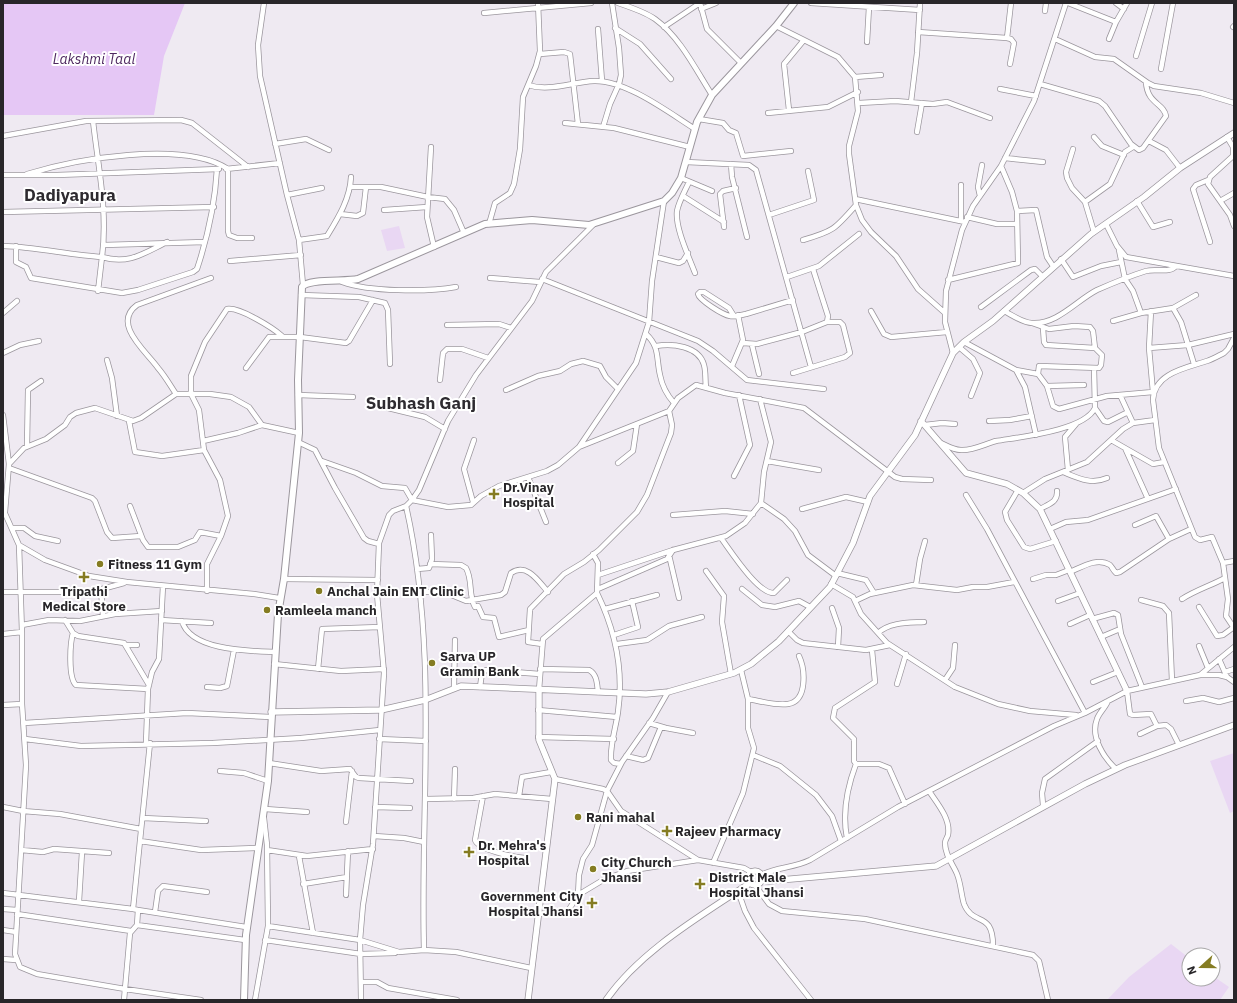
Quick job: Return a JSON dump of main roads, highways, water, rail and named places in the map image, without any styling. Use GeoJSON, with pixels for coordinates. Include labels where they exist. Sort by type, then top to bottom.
{"type":"FeatureCollection","features":[{"type":"Feature","properties":{"kind":"main road"},"geometry":{"type":"LineString","coordinates":[[244,1000],[246,927],[257,848],[265,809],[279,598],[284,579],[299,433],[298,395],[301,294],[303,285],[310,282],[342,282],[358,279],[464,233],[489,224],[532,220],[594,224],[664,200],[672,193],[681,178],[695,129],[712,95],[776,26],[794,3]]}},
{"type":"Feature","properties":{"kind":"water","name":"Lakshmi Taal"},"geometry":{"type":"Polygon","coordinates":[[[3,3],[185,3],[164,56],[154,115],[3,115],[3,3]]]}},
{"type":"Feature","properties":{"kind":"place","name":"Dr.Vinay Hospital"},"geometry":{"type":"Point","coordinates":[494,494]}},
{"type":"Feature","properties":{"kind":"place","name":"Fitness 11 Gym"},"geometry":{"type":"Point","coordinates":[100,564]}},
{"type":"Feature","properties":{"kind":"place","name":"Tripathi Medical Store"},"geometry":{"type":"Point","coordinates":[84,577]}},
{"type":"Feature","properties":{"kind":"place","name":"Anchal Jain ENT Clinic"},"geometry":{"type":"Point","coordinates":[319,591]}},
{"type":"Feature","properties":{"kind":"place","name":"Ramleela manch"},"geometry":{"type":"Point","coordinates":[267,610]}},
{"type":"Feature","properties":{"kind":"place","name":"Sarva UP Gramin Bank"},"geometry":{"type":"Point","coordinates":[432,663]}},
{"type":"Feature","properties":{"kind":"place","name":"Rani mahal"},"geometry":{"type":"Point","coordinates":[578,817]}},
{"type":"Feature","properties":{"kind":"place","name":"Rajeev Pharmacy"},"geometry":{"type":"Point","coordinates":[667,831]}},
{"type":"Feature","properties":{"kind":"place","name":"Dr. Mehra's Hospital"},"geometry":{"type":"Point","coordinates":[469,852]}},
{"type":"Feature","properties":{"kind":"place","name":"City Church Jhansi"},"geometry":{"type":"Point","coordinates":[593,869]}},
{"type":"Feature","properties":{"kind":"place","name":"District Male Hospital Jhansi"},"geometry":{"type":"Point","coordinates":[700,884]}},
{"type":"Feature","properties":{"kind":"place","name":"Government City Hospital Jhansi"},"geometry":{"type":"Point","coordinates":[592,903]}},
{"type":"Feature","properties":{"kind":"district","name":"Dadiyapura"},"geometry":{"type":"Point","coordinates":[70,195]}},
{"type":"Feature","properties":{"kind":"district","name":"Subhash Ganj"},"geometry":{"type":"Point","coordinates":[421,403]}}]}
